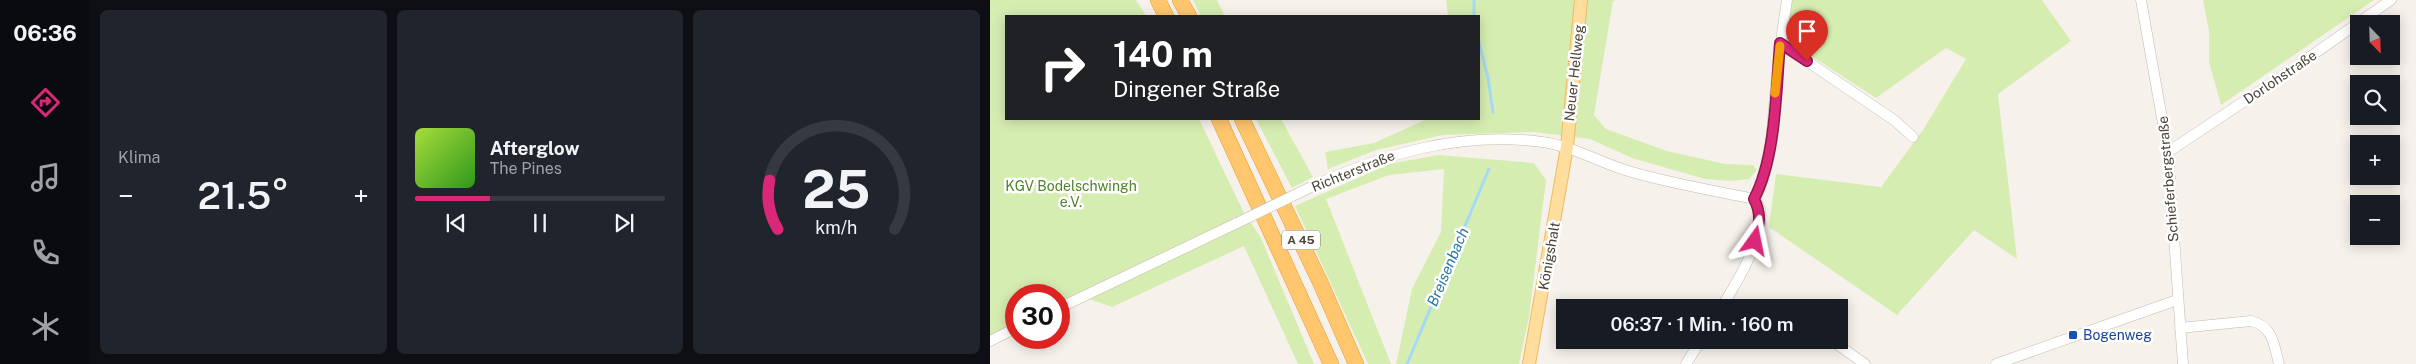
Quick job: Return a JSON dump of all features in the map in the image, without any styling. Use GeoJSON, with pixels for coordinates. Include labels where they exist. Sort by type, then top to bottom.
{"type":"FeatureCollection","features":[{"type":"Feature","properties":{"kind":"highway"},"geometry":{"type":"LineString","coordinates":[[1158,0],[1166,15]]}},
{"type":"Feature","properties":{"kind":"highway"},"geometry":{"type":"LineString","coordinates":[[1180,0],[1188,15]]}},
{"type":"Feature","properties":{"kind":"highway","name":"A 45"},"geometry":{"type":"LineString","coordinates":[[1219,120],[1331,364]]}},
{"type":"Feature","properties":{"kind":"highway","name":"A 45"},"geometry":{"type":"LineString","coordinates":[[1242,120],[1321,284],[1356,364]]}},
{"type":"Feature","properties":{"kind":"main road","name":"Neuer Hellweg"},"geometry":{"type":"LineString","coordinates":[[1567,147],[1581,0]]}},
{"type":"Feature","properties":{"kind":"main road","name":"Königshalt"},"geometry":{"type":"LineString","coordinates":[[1529,364],[1567,147]]}},
{"type":"Feature","properties":{"kind":"street"},"geometry":{"type":"LineString","coordinates":[[1727,299],[1743,273],[1759,226],[1760,210],[1754,199],[1763,182],[1770,151],[1780,43],[1787,0]]}},
{"type":"Feature","properties":{"kind":"street","name":"Schieferbergstraße"},"geometry":{"type":"LineString","coordinates":[[2141,0],[2168,152],[2183,364]]}},
{"type":"Feature","properties":{"kind":"street","name":"Dorlohstraße"},"geometry":{"type":"LineString","coordinates":[[2168,152],[2284,75],[2391,0]]}},
{"type":"Feature","properties":{"kind":"street"},"geometry":{"type":"LineString","coordinates":[[1780,43],[1894,120],[1913,137]]}},
{"type":"Feature","properties":{"kind":"street","name":"Richterstraße"},"geometry":{"type":"LineString","coordinates":[[1070,303],[1362,164],[1406,151],[1439,144],[1469,140],[1522,140],[1567,147],[1624,170],[1754,199]]}},
{"type":"Feature","properties":{"kind":"street"},"geometry":{"type":"LineString","coordinates":[[1996,364],[2177,300]]}},
{"type":"Feature","properties":{"kind":"street"},"geometry":{"type":"LineString","coordinates":[[2180,328],[2258,323],[2271,334],[2279,364]]}},
{"type":"Feature","properties":{"kind":"street"},"geometry":{"type":"LineString","coordinates":[[990,341],[1005,334]]}},
{"type":"Feature","properties":{"kind":"street"},"geometry":{"type":"LineString","coordinates":[[1686,364],[1695,349]]}},
{"type":"Feature","properties":{"kind":"street"},"geometry":{"type":"LineString","coordinates":[[1844,349],[1865,364]]}},
{"type":"Feature","properties":{"kind":"green space","name":"KGV Bodelschwingh e.V."},"geometry":{"type":"Polygon","coordinates":[[[990,0],[1136,0],[1145,15],[1005,15],[1005,120],[1199,120],[1243,211],[1261,238],[1314,364],[1298,364],[1244,246],[1112,307],[1083,297],[1070,303],[1070,284],[1005,284],[1005,332],[990,337],[990,0]]]}},
{"type":"Feature","properties":{"kind":"green space"},"geometry":{"type":"Polygon","coordinates":[[[1193,0],[1217,0],[1224,15],[1200,15],[1193,0]]]}},
{"type":"Feature","properties":{"kind":"green space"},"geometry":{"type":"Polygon","coordinates":[[[1446,0],[1616,0],[1613,1],[1594,115],[1606,129],[1667,151],[1725,164],[1753,165],[1757,170],[1749,179],[1731,181],[1705,179],[1632,158],[1590,139],[1534,132],[1443,135],[1376,150],[1328,169],[1325,152],[1374,143],[1425,120],[1480,120],[1480,15],[1448,15],[1446,0]]]}},
{"type":"Feature","properties":{"kind":"green space"},"geometry":{"type":"Polygon","coordinates":[[[1791,0],[2042,0],[2071,41],[1998,94],[2017,259],[1974,230],[1897,315],[1769,227],[1776,174],[1881,187],[1923,130],[1966,59],[1946,48],[1876,98],[1785,39],[1791,0]]]}},
{"type":"Feature","properties":{"kind":"green space"},"geometry":{"type":"Polygon","coordinates":[[[2203,0],[2374,0],[2221,105],[2209,62],[2209,30],[2203,0]]]}},
{"type":"Feature","properties":{"kind":"green space"},"geometry":{"type":"Polygon","coordinates":[[[1257,120],[1282,120],[1313,177],[1292,188],[1257,120]]]}},
{"type":"Feature","properties":{"kind":"green space"},"geometry":{"type":"Polygon","coordinates":[[[1438,155],[1534,163],[1546,180],[1529,317],[1519,364],[1396,364],[1412,289],[1441,232],[1444,169],[1389,175],[1326,199],[1391,364],[1368,364],[1295,206],[1389,164],[1438,155]]]}},
{"type":"Feature","properties":{"kind":"waterway","name":"Breisenbach"},"geometry":{"type":"LineString","coordinates":[[1474,0],[1474,15]]}},
{"type":"Feature","properties":{"kind":"waterway","name":"Breisenbach"},"geometry":{"type":"LineString","coordinates":[[1480,47],[1488,78],[1493,112]]}},
{"type":"Feature","properties":{"kind":"waterway","name":"Breisenbach"},"geometry":{"type":"LineString","coordinates":[[1407,364],[1489,169]]}},
{"type":"Feature","properties":{"kind":"slow traffic"},"geometry":{"type":"LineString","coordinates":[[1775,93],[1780,46]]}},
{"type":"Feature","properties":{"kind":"place","name":"Bogenweg"},"geometry":{"type":"Point","coordinates":[2073,335]}},
{"type":"Feature","properties":{"kind":"route"},"geometry":{"type":"LineString","coordinates":[[1755,241],[1759,226],[1760,210],[1754,199],[1763,182],[1770,151],[1780,43],[1807,61]]}}]}
